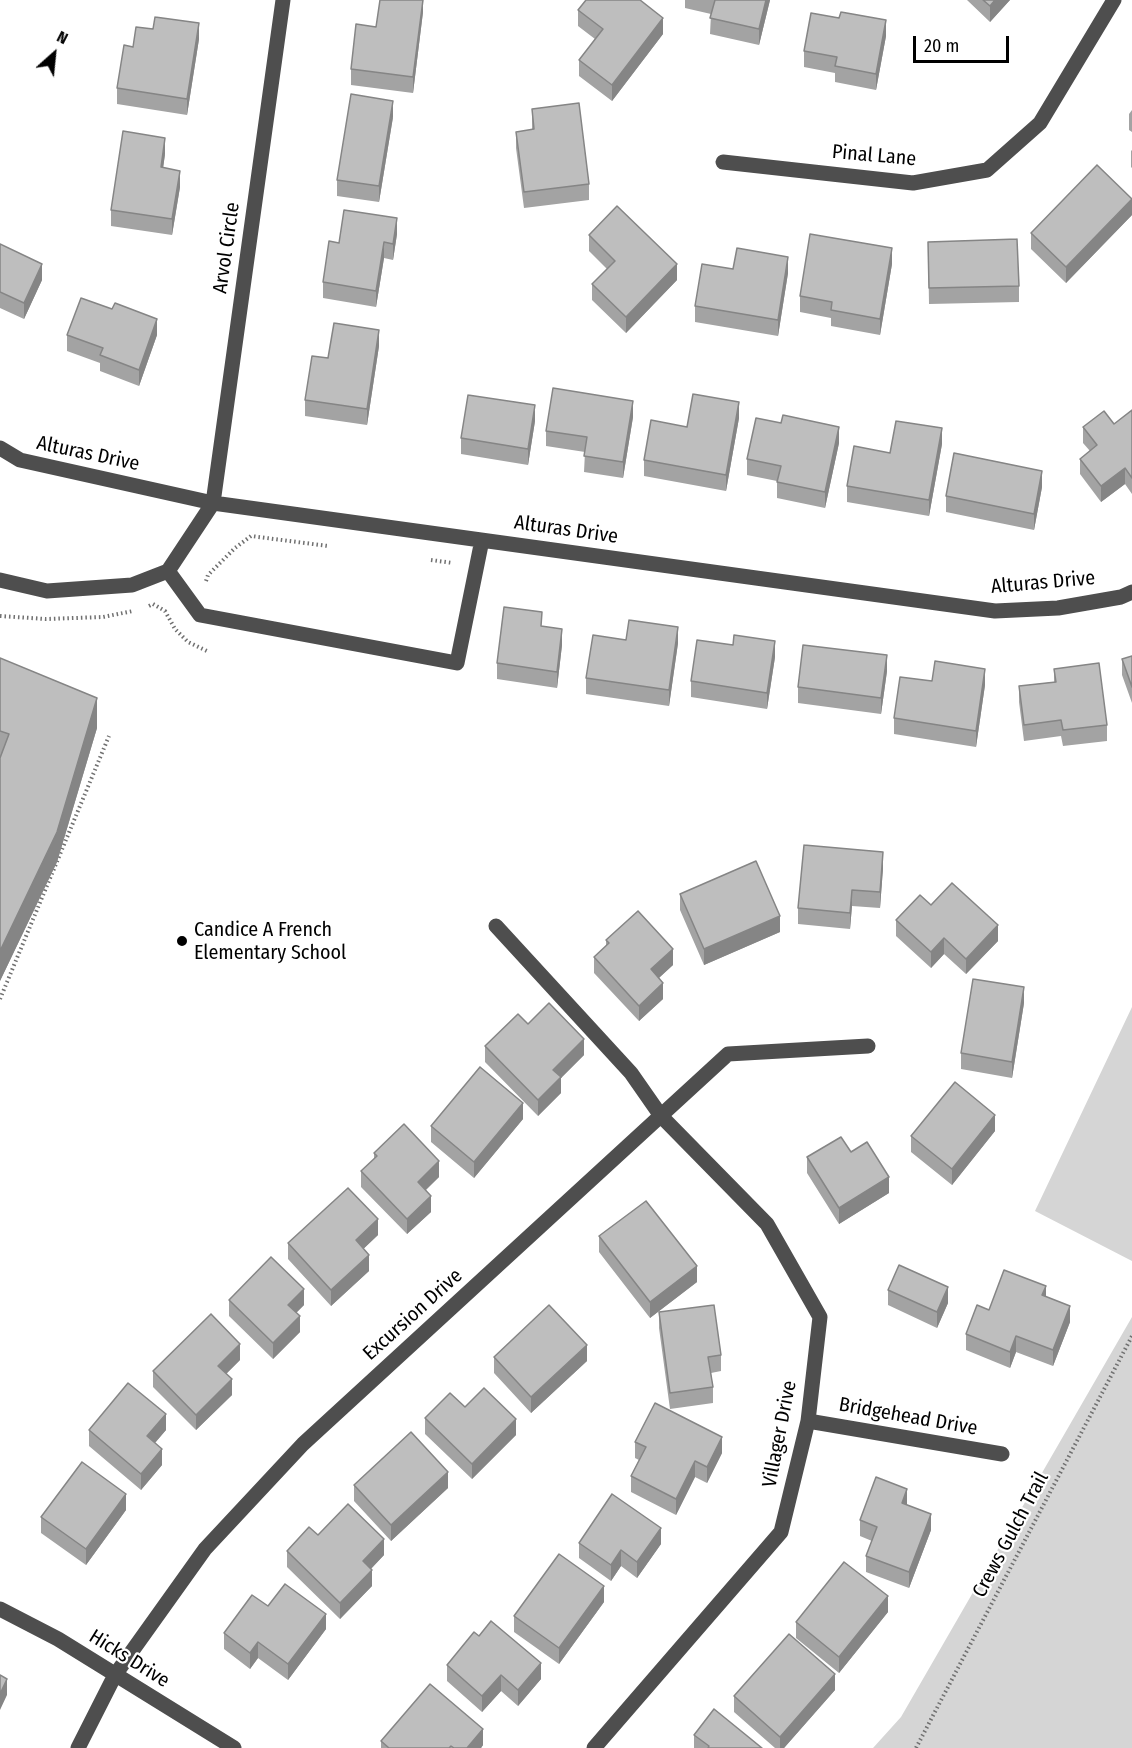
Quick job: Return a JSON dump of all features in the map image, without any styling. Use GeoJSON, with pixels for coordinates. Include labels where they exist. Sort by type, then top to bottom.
{"type":"FeatureCollection","features":[{"type":"Feature","properties":{"kind":"street","name":"Arvol Circle"},"geometry":{"type":"LineString","coordinates":[[213,503],[283,0]]}},
{"type":"Feature","properties":{"kind":"street","name":"Pinal Lane"},"geometry":{"type":"LineString","coordinates":[[723,162],[914,183],[987,170],[1040,123],[1114,0]]}},
{"type":"Feature","properties":{"kind":"street","name":"Alturas Drive"},"geometry":{"type":"LineString","coordinates":[[0,448],[20,460],[213,503],[995,611],[1058,608],[1121,597],[1132,592]]}},
{"type":"Feature","properties":{"kind":"street"},"geometry":{"type":"LineString","coordinates":[[0,580],[47,591],[132,585],[168,571],[213,503]]}},
{"type":"Feature","properties":{"kind":"street"},"geometry":{"type":"LineString","coordinates":[[168,571],[200,615],[456,663],[482,540]]}},
{"type":"Feature","properties":{"kind":"street","name":"Villager Drive"},"geometry":{"type":"LineString","coordinates":[[496,926],[632,1073],[661,1116],[767,1224],[820,1317],[808,1421],[781,1532],[594,1748]]}},
{"type":"Feature","properties":{"kind":"street","name":"Excursion Drive"},"geometry":{"type":"LineString","coordinates":[[78,1748],[115,1675],[205,1549],[303,1444],[728,1054],[868,1046]]}},
{"type":"Feature","properties":{"kind":"street","name":"Bridgehead Drive"},"geometry":{"type":"LineString","coordinates":[[808,1421],[1002,1454]]}},
{"type":"Feature","properties":{"kind":"street","name":"Hicks Drive"},"geometry":{"type":"LineString","coordinates":[[0,1609],[58,1639],[234,1748]]}},
{"type":"Feature","properties":{"kind":"path"},"geometry":{"type":"LineString","coordinates":[[203,591],[208,575],[235,548],[251,536],[332,546]]}},
{"type":"Feature","properties":{"kind":"path"},"geometry":{"type":"LineString","coordinates":[[422,559],[477,567]]}},
{"type":"Feature","properties":{"kind":"path"},"geometry":{"type":"LineString","coordinates":[[145,607],[153,604],[165,611],[175,629],[188,642],[207,651]]}},
{"type":"Feature","properties":{"kind":"path"},"geometry":{"type":"LineString","coordinates":[[0,616],[46,620],[92,617],[137,610]]}},
{"type":"Feature","properties":{"kind":"path"},"geometry":{"type":"LineString","coordinates":[[0,999],[109,736]]}},
{"type":"Feature","properties":{"kind":"path","name":"Crews Gulch Trail"},"geometry":{"type":"LineString","coordinates":[[916,1748],[1132,1336]]}},
{"type":"Feature","properties":{"kind":"shaded area"},"geometry":{"type":"Polygon","coordinates":[[[1132,1007],[1132,1261],[1035,1211],[1132,1007]]]}},
{"type":"Feature","properties":{"kind":"shaded area"},"geometry":{"type":"Polygon","coordinates":[[[1132,1317],[1132,1748],[873,1748],[901,1717],[1132,1317]]]}},
{"type":"Feature","properties":{"kind":"building"},"geometry":{"type":"Polygon","coordinates":[[[380,0],[423,0],[413,77],[351,69],[356,24],[376,27],[380,0]]]}},
{"type":"Feature","properties":{"kind":"building"},"geometry":{"type":"Polygon","coordinates":[[[586,0],[640,0],[663,18],[612,85],[579,60],[603,29],[578,10],[586,0]]]}},
{"type":"Feature","properties":{"kind":"building"},"geometry":{"type":"Polygon","coordinates":[[[715,0],[766,0],[759,29],[710,18],[715,0]]]}},
{"type":"Feature","properties":{"kind":"building"},"geometry":{"type":"Polygon","coordinates":[[[983,0],[995,0],[990,6],[983,0]]]}},
{"type":"Feature","properties":{"kind":"building"},"geometry":{"type":"Polygon","coordinates":[[[841,12],[886,20],[876,74],[835,66],[837,57],[804,51],[811,13],[839,18],[841,12]]]}},
{"type":"Feature","properties":{"kind":"building"},"geometry":{"type":"Polygon","coordinates":[[[155,17],[199,23],[187,99],[117,88],[124,45],[133,47],[136,27],[153,29],[155,17]]]}},
{"type":"Feature","properties":{"kind":"building"},"geometry":{"type":"Polygon","coordinates":[[[351,94],[393,101],[379,186],[337,180],[351,94]]]}},
{"type":"Feature","properties":{"kind":"building"},"geometry":{"type":"Polygon","coordinates":[[[579,103],[589,184],[524,192],[516,132],[534,129],[532,109],[579,103]]]}},
{"type":"Feature","properties":{"kind":"building"},"geometry":{"type":"Polygon","coordinates":[[[123,131],[165,138],[161,167],[180,171],[172,219],[111,210],[123,131]]]}},
{"type":"Feature","properties":{"kind":"building"},"geometry":{"type":"Polygon","coordinates":[[[1097,165],[1132,199],[1066,267],[1031,233],[1097,165]]]}},
{"type":"Feature","properties":{"kind":"building"},"geometry":{"type":"Polygon","coordinates":[[[617,206],[677,264],[626,317],[592,284],[615,261],[589,235],[617,206]]]}},
{"type":"Feature","properties":{"kind":"building"},"geometry":{"type":"Polygon","coordinates":[[[344,210],[397,218],[393,244],[384,242],[376,291],[323,282],[329,241],[339,243],[344,210]]]}},
{"type":"Feature","properties":{"kind":"building"},"geometry":{"type":"Polygon","coordinates":[[[810,234],[892,248],[880,319],[831,310],[832,302],[800,296],[810,234]]]}},
{"type":"Feature","properties":{"kind":"building"},"geometry":{"type":"Polygon","coordinates":[[[1017,239],[1019,286],[929,288],[928,242],[1017,239]]]}},
{"type":"Feature","properties":{"kind":"building"},"geometry":{"type":"Polygon","coordinates":[[[0,244],[42,264],[24,303],[0,292],[0,244]]]}},
{"type":"Feature","properties":{"kind":"building"},"geometry":{"type":"Polygon","coordinates":[[[737,248],[788,257],[778,320],[695,306],[702,264],[733,269],[737,248]]]}},
{"type":"Feature","properties":{"kind":"building"},"geometry":{"type":"Polygon","coordinates":[[[81,298],[112,309],[115,303],[157,319],[139,370],[100,355],[103,348],[67,335],[81,298]]]}},
{"type":"Feature","properties":{"kind":"building"},"geometry":{"type":"Polygon","coordinates":[[[334,323],[379,330],[367,409],[305,400],[312,356],[328,358],[334,323]]]}},
{"type":"Feature","properties":{"kind":"building"},"geometry":{"type":"Polygon","coordinates":[[[553,388],[633,401],[623,462],[584,456],[587,437],[546,431],[553,388]]]}},
{"type":"Feature","properties":{"kind":"building"},"geometry":{"type":"Polygon","coordinates":[[[693,394],[739,402],[726,475],[644,460],[651,420],[687,427],[693,394]]]}},
{"type":"Feature","properties":{"kind":"building"},"geometry":{"type":"Polygon","coordinates":[[[468,395],[535,405],[528,449],[461,438],[468,395]]]}},
{"type":"Feature","properties":{"kind":"building"},"geometry":{"type":"Polygon","coordinates":[[[1132,410],[1132,478],[1125,468],[1101,486],[1080,459],[1097,445],[1083,427],[1104,411],[1114,424],[1132,410]]]}},
{"type":"Feature","properties":{"kind":"building"},"geometry":{"type":"Polygon","coordinates":[[[783,415],[839,427],[825,492],[777,482],[781,466],[747,459],[756,418],[781,423],[783,415]]]}},
{"type":"Feature","properties":{"kind":"building"},"geometry":{"type":"Polygon","coordinates":[[[896,421],[942,428],[929,500],[847,486],[854,446],[890,453],[896,421]]]}},
{"type":"Feature","properties":{"kind":"building"},"geometry":{"type":"Polygon","coordinates":[[[954,453],[1042,471],[1034,514],[946,496],[954,453]]]}},
{"type":"Feature","properties":{"kind":"building"},"geometry":{"type":"Polygon","coordinates":[[[504,607],[542,612],[541,626],[562,629],[557,672],[497,663],[504,607]]]}},
{"type":"Feature","properties":{"kind":"building"},"geometry":{"type":"Polygon","coordinates":[[[629,620],[678,627],[669,690],[586,678],[593,635],[626,640],[629,620]]]}},
{"type":"Feature","properties":{"kind":"building"},"geometry":{"type":"Polygon","coordinates":[[[734,635],[775,641],[767,693],[691,681],[697,640],[733,645],[734,635]]]}},
{"type":"Feature","properties":{"kind":"building"},"geometry":{"type":"Polygon","coordinates":[[[803,645],[887,655],[881,698],[798,687],[803,645]]]}},
{"type":"Feature","properties":{"kind":"building"},"geometry":{"type":"Polygon","coordinates":[[[1132,656],[1132,687],[1122,659],[1132,656]]]}},
{"type":"Feature","properties":{"kind":"building"},"geometry":{"type":"Polygon","coordinates":[[[0,658],[97,698],[57,832],[0,951],[0,758],[9,734],[0,731],[0,658]]]}},
{"type":"Feature","properties":{"kind":"building"},"geometry":{"type":"Polygon","coordinates":[[[935,661],[985,669],[976,731],[894,718],[900,677],[932,681],[935,661]]]}},
{"type":"Feature","properties":{"kind":"building"},"geometry":{"type":"Polygon","coordinates":[[[1099,663],[1107,725],[1063,730],[1061,720],[1024,725],[1019,686],[1056,682],[1054,669],[1099,663]]]}},
{"type":"Feature","properties":{"kind":"building"},"geometry":{"type":"Polygon","coordinates":[[[804,845],[883,852],[880,892],[852,890],[850,913],[798,908],[804,845]]]}},
{"type":"Feature","properties":{"kind":"building"},"geometry":{"type":"Polygon","coordinates":[[[756,861],[780,916],[704,949],[680,894],[756,861]]]}},
{"type":"Feature","properties":{"kind":"building"},"geometry":{"type":"Polygon","coordinates":[[[952,883],[998,925],[966,959],[944,938],[931,952],[896,920],[920,895],[931,905],[952,883]]]}},
{"type":"Feature","properties":{"kind":"building"},"geometry":{"type":"Polygon","coordinates":[[[638,911],[673,949],[651,969],[663,983],[639,1006],[594,957],[609,943],[606,940],[638,911]]]}},
{"type":"Feature","properties":{"kind":"building"},"geometry":{"type":"Polygon","coordinates":[[[973,979],[1024,987],[1012,1062],[961,1053],[973,979]]]}},
{"type":"Feature","properties":{"kind":"building"},"geometry":{"type":"Polygon","coordinates":[[[549,1003],[584,1039],[553,1070],[561,1077],[538,1100],[485,1046],[518,1014],[528,1024],[549,1003]]]}},
{"type":"Feature","properties":{"kind":"building"},"geometry":{"type":"Polygon","coordinates":[[[480,1067],[523,1103],[474,1162],[431,1126],[480,1067]]]}},
{"type":"Feature","properties":{"kind":"building"},"geometry":{"type":"Polygon","coordinates":[[[955,1082],[995,1115],[952,1169],[911,1136],[955,1082]]]}},
{"type":"Feature","properties":{"kind":"building"},"geometry":{"type":"Polygon","coordinates":[[[404,1124],[439,1161],[418,1182],[431,1196],[407,1219],[361,1171],[377,1156],[374,1153],[404,1124]]]}},
{"type":"Feature","properties":{"kind":"building"},"geometry":{"type":"Polygon","coordinates":[[[841,1137],[851,1152],[867,1142],[889,1177],[839,1208],[807,1157],[841,1137]]]}},
{"type":"Feature","properties":{"kind":"building"},"geometry":{"type":"Polygon","coordinates":[[[348,1188],[378,1219],[356,1240],[369,1255],[331,1290],[288,1243],[348,1188]]]}},
{"type":"Feature","properties":{"kind":"building"},"geometry":{"type":"Polygon","coordinates":[[[646,1201],[697,1266],[650,1302],[599,1236],[646,1201]]]}},
{"type":"Feature","properties":{"kind":"building"},"geometry":{"type":"Polygon","coordinates":[[[271,1257],[304,1289],[288,1305],[300,1316],[273,1343],[229,1300],[271,1257]]]}},
{"type":"Feature","properties":{"kind":"building"},"geometry":{"type":"Polygon","coordinates":[[[899,1265],[948,1287],[937,1312],[888,1290],[899,1265]]]}},
{"type":"Feature","properties":{"kind":"building"},"geometry":{"type":"Polygon","coordinates":[[[1004,1270],[1046,1286],[1042,1295],[1070,1306],[1053,1350],[1016,1336],[1010,1352],[966,1334],[977,1305],[989,1310],[1004,1270]]]}},
{"type":"Feature","properties":{"kind":"building"},"geometry":{"type":"Polygon","coordinates":[[[549,1305],[587,1345],[531,1397],[494,1357],[549,1305]]]}},
{"type":"Feature","properties":{"kind":"building"},"geometry":{"type":"Polygon","coordinates":[[[714,1305],[721,1355],[708,1357],[713,1387],[670,1393],[659,1312],[714,1305]]]}},
{"type":"Feature","properties":{"kind":"building"},"geometry":{"type":"Polygon","coordinates":[[[211,1314],[240,1344],[218,1366],[232,1379],[196,1415],[153,1371],[211,1314]]]}},
{"type":"Feature","properties":{"kind":"building"},"geometry":{"type":"Polygon","coordinates":[[[128,1383],[166,1414],[147,1436],[162,1449],[141,1474],[89,1430],[128,1383]]]}},
{"type":"Feature","properties":{"kind":"building"},"geometry":{"type":"Polygon","coordinates":[[[484,1388],[516,1419],[472,1464],[425,1418],[450,1393],[465,1407],[484,1388]]]}},
{"type":"Feature","properties":{"kind":"building"},"geometry":{"type":"Polygon","coordinates":[[[655,1403],[722,1437],[707,1467],[695,1461],[676,1499],[631,1476],[646,1447],[635,1442],[655,1403]]]}},
{"type":"Feature","properties":{"kind":"building"},"geometry":{"type":"Polygon","coordinates":[[[411,1432],[448,1472],[391,1525],[354,1485],[411,1432]]]}},
{"type":"Feature","properties":{"kind":"building"},"geometry":{"type":"Polygon","coordinates":[[[82,1462],[126,1494],[86,1549],[41,1517],[82,1462]]]}},
{"type":"Feature","properties":{"kind":"building"},"geometry":{"type":"Polygon","coordinates":[[[876,1477],[907,1489],[902,1503],[931,1514],[909,1572],[866,1556],[877,1527],[860,1520],[876,1477]]]}},
{"type":"Feature","properties":{"kind":"building"},"geometry":{"type":"Polygon","coordinates":[[[612,1494],[661,1528],[637,1562],[621,1550],[611,1565],[579,1543],[612,1494]]]}},
{"type":"Feature","properties":{"kind":"building"},"geometry":{"type":"Polygon","coordinates":[[[348,1504],[384,1539],[363,1561],[372,1570],[340,1603],[287,1551],[309,1527],[318,1535],[348,1504]]]}},
{"type":"Feature","properties":{"kind":"building"},"geometry":{"type":"Polygon","coordinates":[[[559,1554],[604,1586],[559,1648],[514,1616],[559,1554]]]}},
{"type":"Feature","properties":{"kind":"building"},"geometry":{"type":"Polygon","coordinates":[[[844,1562],[888,1596],[839,1657],[796,1622],[844,1562]]]}},
{"type":"Feature","properties":{"kind":"building"},"geometry":{"type":"Polygon","coordinates":[[[285,1584],[326,1614],[288,1664],[258,1642],[250,1653],[224,1633],[252,1595],[268,1606],[285,1584]]]}},
{"type":"Feature","properties":{"kind":"building"},"geometry":{"type":"Polygon","coordinates":[[[491,1621],[541,1663],[518,1690],[501,1675],[482,1696],[447,1665],[474,1632],[479,1636],[491,1621]]]}},
{"type":"Feature","properties":{"kind":"building"},"geometry":{"type":"Polygon","coordinates":[[[789,1634],[835,1674],[780,1737],[734,1696],[789,1634]]]}},
{"type":"Feature","properties":{"kind":"building"},"geometry":{"type":"Polygon","coordinates":[[[0,1675],[7,1679],[0,1694],[0,1675]]]}},
{"type":"Feature","properties":{"kind":"building"},"geometry":{"type":"Polygon","coordinates":[[[430,1684],[483,1729],[467,1748],[451,1746],[449,1748],[389,1748],[381,1741],[430,1684]]]}},
{"type":"Feature","properties":{"kind":"building"},"geometry":{"type":"Polygon","coordinates":[[[714,1709],[762,1748],[708,1748],[709,1746],[694,1735],[714,1709]]]}},
{"type":"Feature","properties":{"kind":"place","name":"Candice A French Elementary School"},"geometry":{"type":"Point","coordinates":[182,941]}}]}
